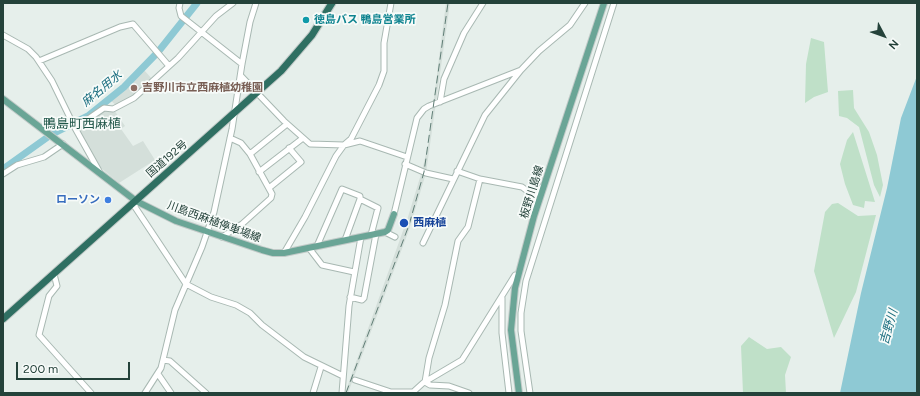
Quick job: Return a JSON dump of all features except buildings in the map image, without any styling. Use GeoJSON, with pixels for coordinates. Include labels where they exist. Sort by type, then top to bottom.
{"type":"FeatureCollection","features":[{"type":"Feature","properties":{"kind":"highway","name":"国道192号"},"geometry":{"type":"LineString","coordinates":[[3,320],[281,71],[303,47],[332,3]]}},
{"type":"Feature","properties":{"kind":"main road","name":"板野川島線"},"geometry":{"type":"LineString","coordinates":[[519,393],[511,330],[517,276],[534,216],[604,3]]}},
{"type":"Feature","properties":{"kind":"main road","name":"川島西麻植停車場線"},"geometry":{"type":"LineString","coordinates":[[3,98],[136,201],[176,221],[207,232],[273,253],[284,253],[385,232]]}},
{"type":"Feature","properties":{"kind":"main road"},"geometry":{"type":"LineString","coordinates":[[385,232],[388,230],[394,214]]}},
{"type":"Feature","properties":{"kind":"street"},"geometry":{"type":"LineString","coordinates":[[180,3],[179,8],[181,16],[242,64]]}},
{"type":"Feature","properties":{"kind":"street"},"geometry":{"type":"LineString","coordinates":[[74,126],[104,108],[113,109],[134,98],[202,33],[216,16],[233,3]]}},
{"type":"Feature","properties":{"kind":"street"},"geometry":{"type":"LineString","coordinates":[[145,393],[158,374],[176,310],[207,232],[217,198],[230,138],[233,115],[237,105],[242,64],[250,22],[256,3]]}},
{"type":"Feature","properties":{"kind":"street"},"geometry":{"type":"LineString","coordinates":[[284,253],[305,217],[336,156],[344,144],[351,139],[384,71],[384,43],[391,3]]}},
{"type":"Feature","properties":{"kind":"street"},"geometry":{"type":"LineString","coordinates":[[440,102],[444,79],[464,33],[483,3]]}},
{"type":"Feature","properties":{"kind":"street"},"geometry":{"type":"LineString","coordinates":[[423,243],[485,115],[520,70],[570,24],[585,3]]}},
{"type":"Feature","properties":{"kind":"street"},"geometry":{"type":"LineString","coordinates":[[530,393],[521,331],[521,313],[526,281],[614,3]]}},
{"type":"Feature","properties":{"kind":"street"},"geometry":{"type":"LineString","coordinates":[[39,61],[120,27],[133,24],[140,30],[169,66]]}},
{"type":"Feature","properties":{"kind":"street"},"geometry":{"type":"LineString","coordinates":[[3,35],[28,49],[39,61],[52,81],[74,126],[99,171]]}},
{"type":"Feature","properties":{"kind":"street"},"geometry":{"type":"LineString","coordinates":[[394,214],[417,118],[427,107],[520,70]]}},
{"type":"Feature","properties":{"kind":"street"},"geometry":{"type":"LineString","coordinates":[[241,76],[287,124],[310,144],[344,144],[360,141],[407,157]]}},
{"type":"Feature","properties":{"kind":"street"},"geometry":{"type":"LineString","coordinates":[[250,154],[287,124]]}},
{"type":"Feature","properties":{"kind":"street"},"geometry":{"type":"LineString","coordinates":[[222,237],[242,224],[271,198],[272,194],[250,154],[241,142],[230,138]]}},
{"type":"Feature","properties":{"kind":"street"},"geometry":{"type":"LineString","coordinates":[[259,172],[303,138]]}},
{"type":"Feature","properties":{"kind":"street"},"geometry":{"type":"LineString","coordinates":[[3,174],[16,165],[44,157],[63,144]]}},
{"type":"Feature","properties":{"kind":"street"},"geometry":{"type":"LineString","coordinates":[[268,188],[301,162],[290,148]]}},
{"type":"Feature","properties":{"kind":"street"},"geometry":{"type":"LineString","coordinates":[[405,164],[426,172],[453,179]]}},
{"type":"Feature","properties":{"kind":"street"},"geometry":{"type":"LineString","coordinates":[[457,171],[480,179],[519,186],[534,196]]}},
{"type":"Feature","properties":{"kind":"street"},"geometry":{"type":"LineString","coordinates":[[425,382],[429,358],[445,305],[458,241],[468,227],[480,179]]}},
{"type":"Feature","properties":{"kind":"street"},"geometry":{"type":"LineString","coordinates":[[534,216],[532,214],[534,196],[546,183]]}},
{"type":"Feature","properties":{"kind":"street"},"geometry":{"type":"LineString","coordinates":[[317,246],[342,189],[360,196],[360,199],[378,208],[364,298],[362,300],[350,297]]}},
{"type":"Feature","properties":{"kind":"street"},"geometry":{"type":"LineString","coordinates":[[345,240],[360,199]]}},
{"type":"Feature","properties":{"kind":"street"},"geometry":{"type":"LineString","coordinates":[[136,201],[135,207],[186,284],[211,297],[236,304],[250,313],[262,325],[304,357],[343,376]]}},
{"type":"Feature","properties":{"kind":"street"},"geometry":{"type":"LineString","coordinates":[[385,232],[395,237]]}},
{"type":"Feature","properties":{"kind":"street"},"geometry":{"type":"LineString","coordinates":[[342,393],[350,297],[361,237]]}},
{"type":"Feature","properties":{"kind":"street"},"geometry":{"type":"LineString","coordinates":[[309,248],[322,265],[354,272]]}},
{"type":"Feature","properties":{"kind":"street"},"geometry":{"type":"LineString","coordinates":[[54,274],[57,286],[49,296],[39,335],[91,393]]}},
{"type":"Feature","properties":{"kind":"street"},"geometry":{"type":"LineString","coordinates":[[355,380],[391,392],[412,392],[425,382],[462,360],[515,275],[517,276]]}},
{"type":"Feature","properties":{"kind":"street"},"geometry":{"type":"LineString","coordinates":[[502,297],[502,333],[509,393]]}},
{"type":"Feature","properties":{"kind":"street"},"geometry":{"type":"LineString","coordinates":[[163,360],[170,361],[206,393]]}},
{"type":"Feature","properties":{"kind":"street"},"geometry":{"type":"LineString","coordinates":[[313,393],[321,366]]}},
{"type":"Feature","properties":{"kind":"street"},"geometry":{"type":"LineString","coordinates":[[158,374],[171,393]]}},
{"type":"Feature","properties":{"kind":"street"},"geometry":{"type":"LineString","coordinates":[[425,382],[430,385],[449,386],[469,393]]}},
{"type":"Feature","properties":{"kind":"shaded area"},"geometry":{"type":"Polygon","coordinates":[[[446,3],[450,3],[426,173],[409,230],[348,393],[345,393],[404,228],[401,227],[403,219],[407,220],[422,171],[428,145],[446,3]]]}},
{"type":"Feature","properties":{"kind":"shaded area","name":"吉野川市立西麻植幼稚園"},"geometry":{"type":"Polygon","coordinates":[[[144,70],[153,80],[134,96],[117,106],[110,100],[144,70]]]}},
{"type":"Feature","properties":{"kind":"shaded area"},"geometry":{"type":"Polygon","coordinates":[[[106,109],[114,110],[125,126],[121,129],[133,146],[143,141],[155,160],[119,183],[101,168],[77,129],[106,109]]]}},
{"type":"Feature","properties":{"kind":"green space"},"geometry":{"type":"Polygon","coordinates":[[[811,38],[824,42],[828,92],[814,97],[805,103],[806,64],[811,38]]]}},
{"type":"Feature","properties":{"kind":"green space"},"geometry":{"type":"Polygon","coordinates":[[[853,90],[854,108],[869,132],[877,155],[883,185],[880,197],[874,185],[859,127],[847,118],[839,116],[838,91],[853,90]]]}},
{"type":"Feature","properties":{"kind":"green space"},"geometry":{"type":"Polygon","coordinates":[[[853,132],[875,202],[865,201],[864,208],[853,205],[845,184],[840,164],[847,140],[853,132]]]}},
{"type":"Feature","properties":{"kind":"green space"},"geometry":{"type":"Polygon","coordinates":[[[838,203],[858,216],[876,215],[856,292],[834,338],[814,271],[825,212],[832,204],[838,203]]]}},
{"type":"Feature","properties":{"kind":"green space"},"geometry":{"type":"Polygon","coordinates":[[[749,337],[767,349],[781,347],[791,357],[785,375],[786,393],[743,393],[741,346],[749,337]]]}},
{"type":"Feature","properties":{"kind":"water","name":"吉野川"},"geometry":{"type":"Polygon","coordinates":[[[917,76],[917,393],[840,393],[861,293],[887,188],[901,118],[917,76]]]}},
{"type":"Feature","properties":{"kind":"waterway","name":"麻名用水"},"geometry":{"type":"LineString","coordinates":[[3,169],[52,134],[88,116],[124,87],[158,52],[197,3]]}},
{"type":"Feature","properties":{"kind":"railway"},"geometry":{"type":"LineString","coordinates":[[346,393],[409,225],[424,172],[448,3]]}},
{"type":"Feature","properties":{"kind":"place","name":"徳島バス 鴨島営業所"},"geometry":{"type":"Point","coordinates":[306,20]}},
{"type":"Feature","properties":{"kind":"place","name":"吉野川市立西麻植幼稚園"},"geometry":{"type":"Point","coordinates":[134,88]}},
{"type":"Feature","properties":{"kind":"place","name":"ローソン"},"geometry":{"type":"Point","coordinates":[108,200]}},
{"type":"Feature","properties":{"kind":"place","name":"西麻植"},"geometry":{"type":"Point","coordinates":[404,223]}},
{"type":"Feature","properties":{"kind":"district","name":"鴨島町西麻植"},"geometry":{"type":"Point","coordinates":[82,124]}}]}
